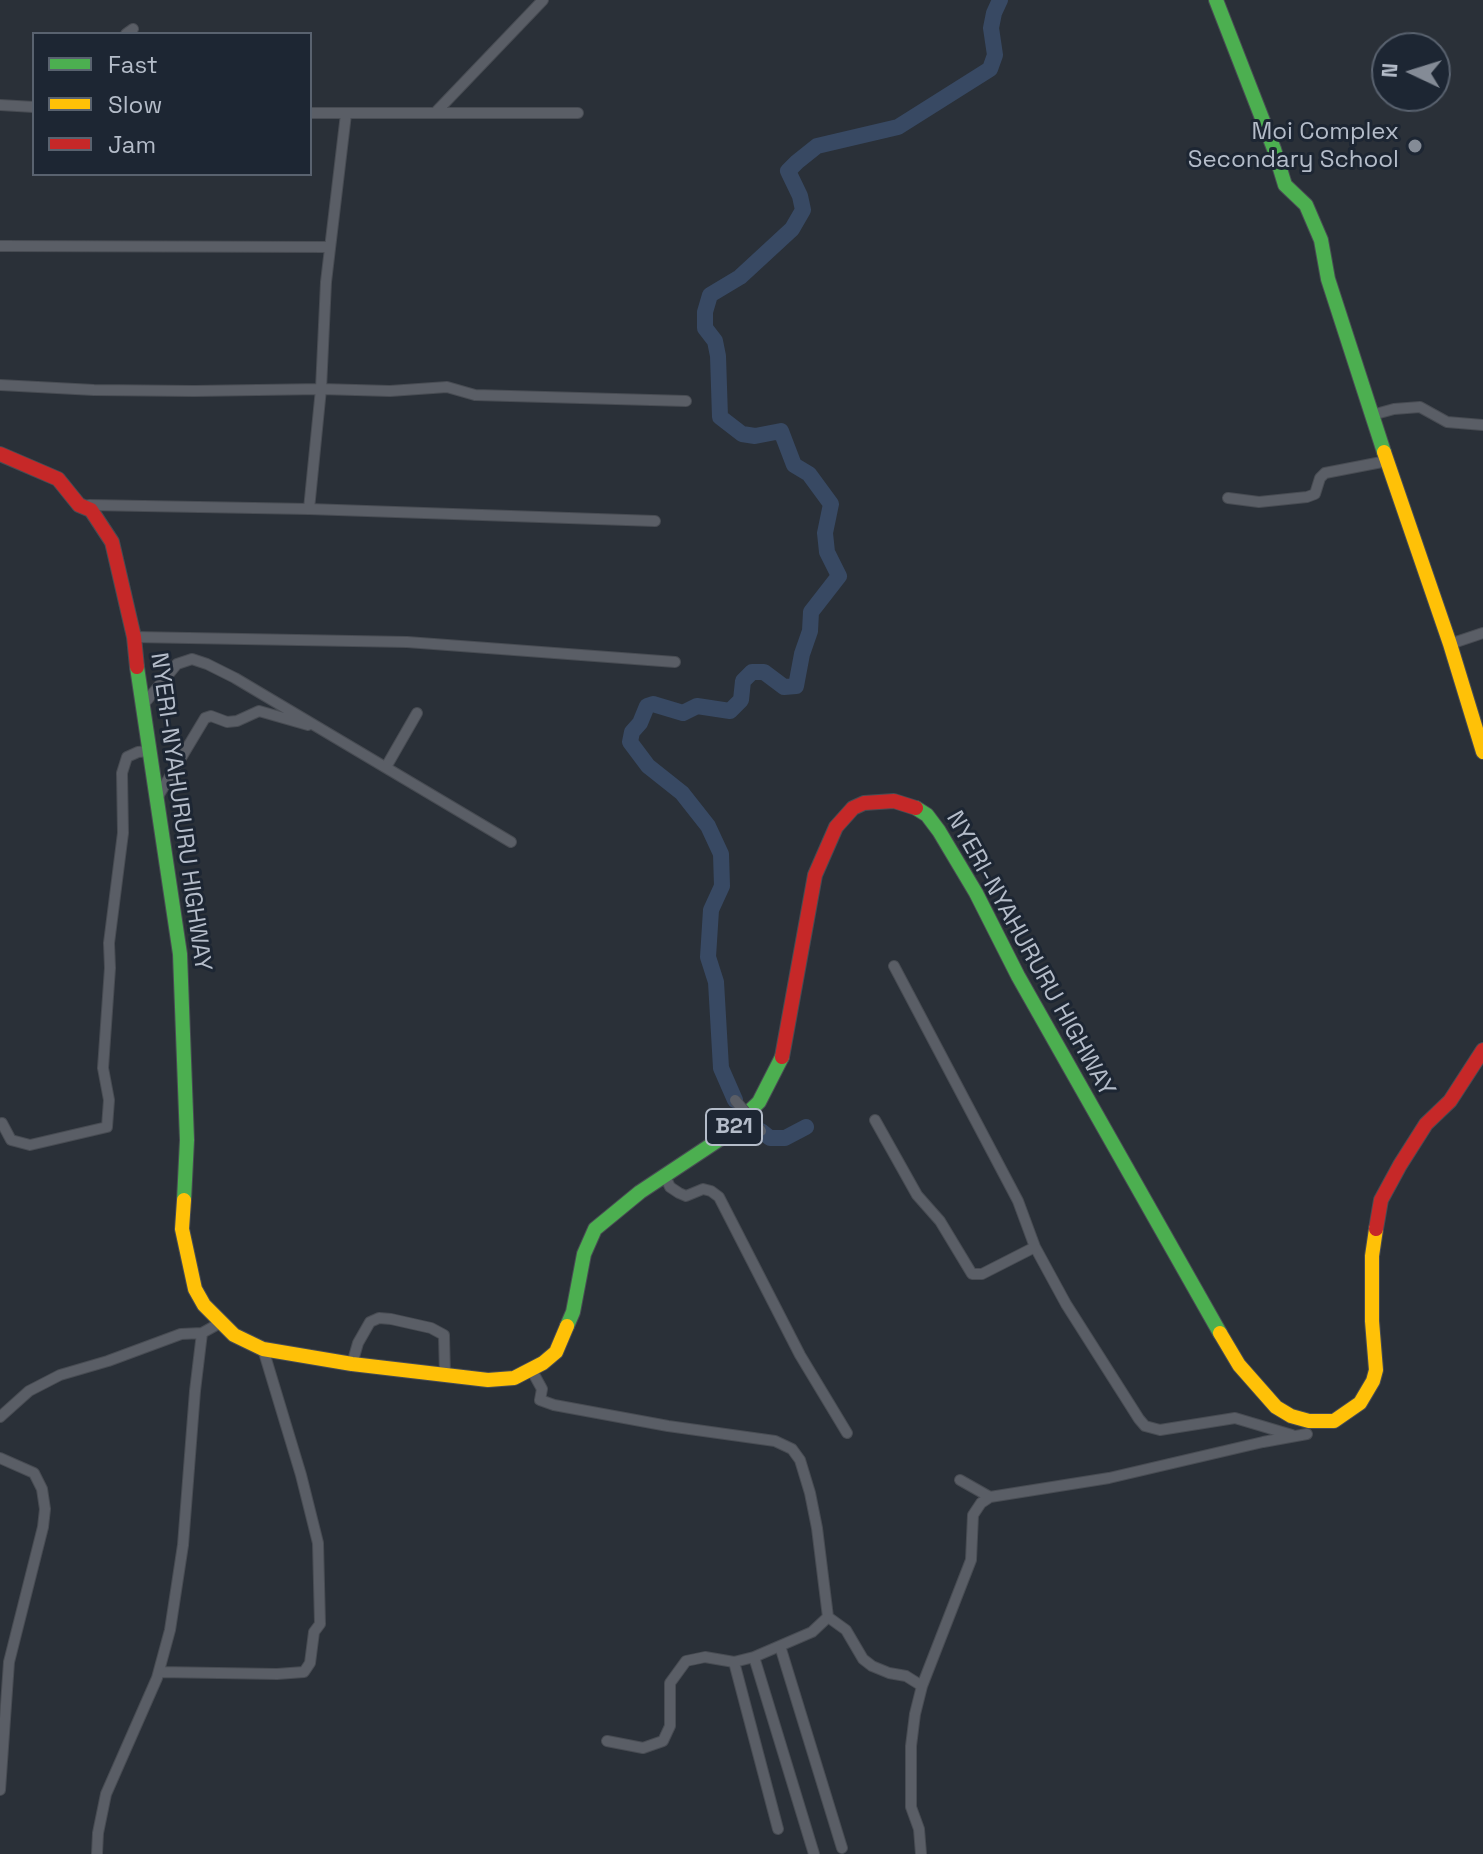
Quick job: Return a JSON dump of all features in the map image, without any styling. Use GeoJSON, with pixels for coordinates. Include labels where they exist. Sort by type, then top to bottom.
{"type":"FeatureCollection","features":[{"type":"Feature","properties":{"kind":"main road"},"geometry":{"type":"LineString","coordinates":[[1216,0],[1287,189],[1306,205],[1321,240],[1328,279],[1483,752]]}},
{"type":"Feature","properties":{"kind":"main road","name":"NYERI-NYAHURURU HIGHWAY"},"geometry":{"type":"LineString","coordinates":[[0,454],[58,479],[79,505],[91,510],[112,542],[134,637],[180,954],[187,1140],[182,1229],[195,1289],[204,1305],[234,1335],[263,1349],[352,1364],[488,1380],[514,1378],[556,1352],[573,1312],[584,1254],[595,1229],[618,1207],[723,1137],[744,1118],[771,1083],[782,1058],[815,875],[836,827],[853,808],[864,803],[894,801],[911,805],[927,815],[955,856],[1018,976],[1212,1321],[1239,1365],[1268,1399],[1284,1412],[1309,1421],[1334,1421],[1360,1403],[1373,1381],[1376,1370],[1372,1256],[1381,1200],[1426,1124],[1450,1101],[1483,1050]]}},
{"type":"Feature","properties":{"kind":"street"},"geometry":{"type":"LineString","coordinates":[[435,113],[543,0]]}},
{"type":"Feature","properties":{"kind":"street"},"geometry":{"type":"LineString","coordinates":[[0,105],[32,107]]}},
{"type":"Feature","properties":{"kind":"street"},"geometry":{"type":"LineString","coordinates":[[312,113],[578,113]]}},
{"type":"Feature","properties":{"kind":"street"},"geometry":{"type":"LineString","coordinates":[[309,509],[321,389],[329,247],[346,114]]}},
{"type":"Feature","properties":{"kind":"street"},"geometry":{"type":"LineString","coordinates":[[0,246],[329,247]]}},
{"type":"Feature","properties":{"kind":"street"},"geometry":{"type":"LineString","coordinates":[[0,385],[94,390],[390,391],[447,387],[475,395],[686,401]]}},
{"type":"Feature","properties":{"kind":"street"},"geometry":{"type":"LineString","coordinates":[[1372,415],[1420,407],[1447,422],[1483,425]]}},
{"type":"Feature","properties":{"kind":"street"},"geometry":{"type":"LineString","coordinates":[[1228,498],[1262,502],[1307,497],[1317,492],[1320,478],[1325,473],[1387,461]]}},
{"type":"Feature","properties":{"kind":"street"},"geometry":{"type":"LineString","coordinates":[[79,505],[655,521]]}},
{"type":"Feature","properties":{"kind":"street"},"geometry":{"type":"LineString","coordinates":[[1450,644],[1483,633]]}},
{"type":"Feature","properties":{"kind":"street"},"geometry":{"type":"LineString","coordinates":[[134,637],[407,642],[675,662]]}},
{"type":"Feature","properties":{"kind":"street"},"geometry":{"type":"LineString","coordinates":[[142,707],[177,664],[192,659],[235,678],[511,842]]}},
{"type":"Feature","properties":{"kind":"street"},"geometry":{"type":"LineString","coordinates":[[157,798],[205,718],[211,716],[227,722],[237,721],[259,711],[325,730]]}},
{"type":"Feature","properties":{"kind":"street"},"geometry":{"type":"LineString","coordinates":[[386,767],[417,713]]}},
{"type":"Feature","properties":{"kind":"street"},"geometry":{"type":"LineString","coordinates":[[0,1124],[11,1140],[30,1145],[107,1127],[109,1100],[103,1068],[109,943],[123,833],[122,773],[127,757],[150,751]]}},
{"type":"Feature","properties":{"kind":"street"},"geometry":{"type":"LineString","coordinates":[[894,966],[1018,1201],[1035,1247],[1066,1304],[1145,1426],[1160,1430],[1235,1418],[1294,1436]]}},
{"type":"Feature","properties":{"kind":"street"},"geometry":{"type":"LineString","coordinates":[[735,1100],[761,1131]]}},
{"type":"Feature","properties":{"kind":"street"},"geometry":{"type":"LineString","coordinates":[[875,1120],[917,1195],[940,1221],[972,1274],[982,1274],[1035,1247]]}},
{"type":"Feature","properties":{"kind":"street"},"geometry":{"type":"LineString","coordinates":[[665,1176],[670,1187],[686,1196],[703,1189],[719,1197],[800,1355],[847,1433]]}},
{"type":"Feature","properties":{"kind":"street"},"geometry":{"type":"LineString","coordinates":[[352,1364],[358,1343],[370,1322],[379,1318],[391,1319],[436,1330],[444,1335],[447,1341],[445,1375]]}},
{"type":"Feature","properties":{"kind":"street"},"geometry":{"type":"LineString","coordinates":[[0,1417],[29,1391],[60,1375],[108,1361],[164,1339],[202,1333],[220,1323]]}},
{"type":"Feature","properties":{"kind":"street"},"geometry":{"type":"LineString","coordinates":[[97,1854],[106,1794],[159,1672],[170,1630],[183,1545],[202,1333]]}},
{"type":"Feature","properties":{"kind":"street"},"geometry":{"type":"LineString","coordinates":[[159,1672],[277,1674],[304,1672],[310,1663],[314,1632],[320,1624],[318,1543],[263,1349]]}},
{"type":"Feature","properties":{"kind":"street"},"geometry":{"type":"LineString","coordinates":[[531,1369],[542,1389],[540,1400],[554,1405],[775,1441],[792,1449],[800,1460],[813,1505],[828,1617],[846,1630],[863,1659],[872,1666],[906,1676],[922,1686]]}},
{"type":"Feature","properties":{"kind":"street"},"geometry":{"type":"LineString","coordinates":[[921,1854],[919,1829],[911,1807],[911,1746],[922,1686],[971,1560],[973,1515],[981,1503],[990,1497],[1109,1478],[1307,1434]]}},
{"type":"Feature","properties":{"kind":"street"},"geometry":{"type":"LineString","coordinates":[[0,1458],[34,1473],[42,1489],[45,1509],[9,1662],[0,1790]]}},
{"type":"Feature","properties":{"kind":"street"},"geometry":{"type":"LineString","coordinates":[[960,1480],[990,1497]]}},
{"type":"Feature","properties":{"kind":"street"},"geometry":{"type":"LineString","coordinates":[[607,1741],[643,1748],[663,1741],[670,1726],[670,1683],[686,1661],[705,1657],[734,1662],[754,1657],[817,1630],[828,1617]]}},
{"type":"Feature","properties":{"kind":"street"},"geometry":{"type":"LineString","coordinates":[[780,1646],[842,1848]]}},
{"type":"Feature","properties":{"kind":"street"},"geometry":{"type":"LineString","coordinates":[[754,1657],[814,1854]]}},
{"type":"Feature","properties":{"kind":"street"},"geometry":{"type":"LineString","coordinates":[[734,1662],[778,1829]]}},
{"type":"Feature","properties":{"kind":"waterway"},"geometry":{"type":"LineString","coordinates":[[735,1100],[721,1068],[716,982],[708,957],[711,910],[722,886],[721,854],[708,826],[682,793],[648,766],[630,742],[632,732],[640,723],[647,706],[653,704],[683,713],[697,706],[730,711],[741,700],[743,681],[752,672],[764,672],[784,687],[796,686],[810,631],[811,612],[839,576],[827,552],[825,533],[831,504],[809,474],[794,465],[781,431],[755,436],[742,434],[720,417],[718,356],[715,341],[705,328],[705,312],[710,295],[740,277],[792,229],[803,210],[788,171],[797,162],[817,146],[898,127],[990,69],[995,55],[991,28],[1000,0]]}},
{"type":"Feature","properties":{"kind":"waterway"},"geometry":{"type":"LineString","coordinates":[[761,1131],[770,1138],[785,1138],[806,1127]]}},
{"type":"Feature","properties":{"kind":"traffic: fast"},"geometry":{"type":"LineString","coordinates":[[1216,0],[1285,185],[1306,205],[1321,240],[1328,279],[1384,452]]}},
{"type":"Feature","properties":{"kind":"traffic: fast"},"geometry":{"type":"LineString","coordinates":[[137,667],[180,954],[187,1140],[184,1200]]}},
{"type":"Feature","properties":{"kind":"traffic: fast"},"geometry":{"type":"LineString","coordinates":[[916,808],[927,815],[939,831],[976,893],[1018,976],[1220,1333]]}},
{"type":"Feature","properties":{"kind":"traffic: fast"},"geometry":{"type":"LineString","coordinates":[[567,1326],[573,1312],[584,1254],[595,1229],[640,1192],[723,1137],[759,1102],[782,1057]]}},
{"type":"Feature","properties":{"kind":"traffic: slow"},"geometry":{"type":"LineString","coordinates":[[1384,452],[1450,644],[1483,752]]}},
{"type":"Feature","properties":{"kind":"traffic: slow"},"geometry":{"type":"LineString","coordinates":[[184,1200],[182,1229],[195,1289],[204,1305],[234,1335],[263,1349],[352,1364],[488,1380],[514,1378],[543,1363],[556,1352],[567,1326]]}},
{"type":"Feature","properties":{"kind":"traffic: slow"},"geometry":{"type":"LineString","coordinates":[[1220,1333],[1239,1365],[1276,1407],[1291,1416],[1309,1421],[1334,1421],[1360,1403],[1376,1370],[1372,1321],[1372,1256],[1376,1229]]}},
{"type":"Feature","properties":{"kind":"traffic: jam"},"geometry":{"type":"LineString","coordinates":[[0,454],[58,479],[79,505],[91,510],[112,542],[134,637],[137,667]]}},
{"type":"Feature","properties":{"kind":"traffic: jam"},"geometry":{"type":"LineString","coordinates":[[782,1057],[815,875],[836,827],[853,808],[864,803],[894,801],[916,808]]}},
{"type":"Feature","properties":{"kind":"traffic: jam"},"geometry":{"type":"LineString","coordinates":[[1376,1229],[1381,1200],[1400,1165],[1426,1124],[1450,1101],[1483,1050]]}},
{"type":"Feature","properties":{"kind":"place","name":"Moi Complex Secondary School"},"geometry":{"type":"Point","coordinates":[1415,146]}}]}
